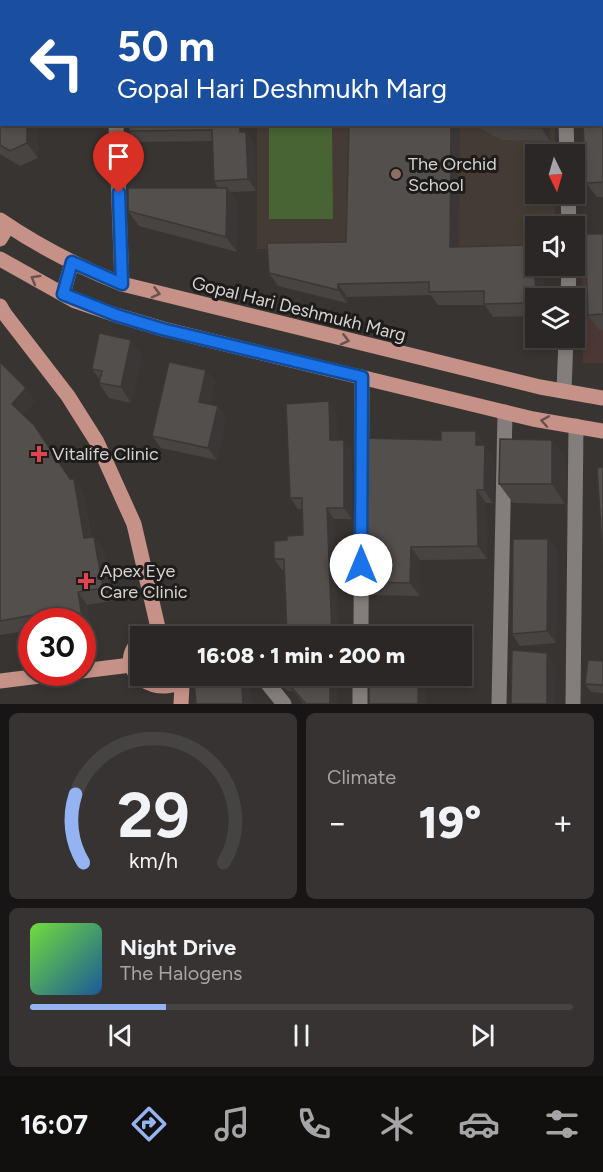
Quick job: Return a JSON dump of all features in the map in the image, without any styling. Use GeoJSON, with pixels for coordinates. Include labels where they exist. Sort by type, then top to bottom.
{"type":"FeatureCollection","features":[{"type":"Feature","properties":{"kind":"main road","name":"Gopal Hari Deshmukh Marg"},"geometry":{"type":"LineString","coordinates":[[3,228],[122,284],[505,379],[603,398]]}},
{"type":"Feature","properties":{"kind":"main road"},"geometry":{"type":"LineString","coordinates":[[0,259],[63,294],[116,315],[162,329],[505,412],[603,431]]}},
{"type":"Feature","properties":{"kind":"main road"},"geometry":{"type":"LineString","coordinates":[[63,294],[72,262]]}},
{"type":"Feature","properties":{"kind":"main road"},"geometry":{"type":"LineString","coordinates":[[0,306],[68,396],[97,442],[134,524],[152,626]]}},
{"type":"Feature","properties":{"kind":"main road"},"geometry":{"type":"LineString","coordinates":[[96,669],[130,665]]}},
{"type":"Feature","properties":{"kind":"main road"},"geometry":{"type":"LineString","coordinates":[[0,681],[18,679]]}},
{"type":"Feature","properties":{"kind":"main road"},"geometry":{"type":"LineString","coordinates":[[141,686],[147,694],[152,691],[164,693],[175,690],[179,686]]}},
{"type":"Feature","properties":{"kind":"main road"},"geometry":{"type":"LineString","coordinates":[[182,704],[184,686]]}},
{"type":"Feature","properties":{"kind":"street"},"geometry":{"type":"LineString","coordinates":[[116,126],[122,284]]}},
{"type":"Feature","properties":{"kind":"street"},"geometry":{"type":"LineString","coordinates":[[566,126],[567,144]]}},
{"type":"Feature","properties":{"kind":"street"},"geometry":{"type":"LineString","coordinates":[[564,392],[566,348]]}},
{"type":"Feature","properties":{"kind":"street"},"geometry":{"type":"LineString","coordinates":[[361,626],[362,377]]}},
{"type":"Feature","properties":{"kind":"street"},"geometry":{"type":"LineString","coordinates":[[499,704],[505,412]]}},
{"type":"Feature","properties":{"kind":"street"},"geometry":{"type":"LineString","coordinates":[[573,704],[576,426]]}},
{"type":"Feature","properties":{"kind":"street"},"geometry":{"type":"LineString","coordinates":[[270,686],[284,704]]}},
{"type":"Feature","properties":{"kind":"street"},"geometry":{"type":"LineString","coordinates":[[360,686],[360,704]]}},
{"type":"Feature","properties":{"kind":"shaded area","name":"The Orchid School"},"geometry":{"type":"Polygon","coordinates":[[[257,126],[555,126],[555,144],[525,144],[525,204],[555,204],[555,216],[525,216],[525,252],[257,249],[257,126]]]}},
{"type":"Feature","properties":{"kind":"shaded area"},"geometry":{"type":"Polygon","coordinates":[[[603,241],[603,363],[583,363],[585,288],[582,288],[582,276],[585,276],[585,243],[603,241]]]}},
{"type":"Feature","properties":{"kind":"green space"},"geometry":{"type":"Polygon","coordinates":[[[269,126],[332,126],[333,219],[269,219],[269,126]]]}},
{"type":"Feature","properties":{"kind":"building"},"geometry":{"type":"Polygon","coordinates":[[[0,126],[27,126],[27,143],[10,151],[0,145],[0,126]]]}},
{"type":"Feature","properties":{"kind":"building"},"geometry":{"type":"Polygon","coordinates":[[[129,126],[240,126],[240,132],[246,132],[248,179],[214,181],[212,130],[129,131],[129,126]]]}},
{"type":"Feature","properties":{"kind":"building"},"geometry":{"type":"Polygon","coordinates":[[[349,126],[451,126],[450,247],[525,245],[525,276],[535,276],[535,288],[525,288],[525,303],[484,304],[484,291],[429,292],[429,282],[338,284],[338,290],[269,273],[267,243],[346,242],[349,126]]]}},
{"type":"Feature","properties":{"kind":"building"},"geometry":{"type":"Polygon","coordinates":[[[491,126],[541,126],[541,128],[491,126]]]}},
{"type":"Feature","properties":{"kind":"building"},"geometry":{"type":"Polygon","coordinates":[[[583,126],[603,126],[603,182],[586,183],[583,126]]]}},
{"type":"Feature","properties":{"kind":"building"},"geometry":{"type":"Polygon","coordinates":[[[128,188],[227,188],[226,237],[128,211],[128,188]]]}},
{"type":"Feature","properties":{"kind":"building"},"geometry":{"type":"Polygon","coordinates":[[[585,234],[603,234],[603,314],[588,315],[585,234]]]}},
{"type":"Feature","properties":{"kind":"building"},"geometry":{"type":"Polygon","coordinates":[[[99,333],[131,340],[121,387],[99,383],[102,371],[92,369],[99,333]]]}},
{"type":"Feature","properties":{"kind":"building"},"geometry":{"type":"Polygon","coordinates":[[[0,362],[26,388],[12,404],[34,425],[70,479],[74,479],[84,538],[94,537],[103,588],[78,592],[81,608],[18,608],[18,618],[0,621],[0,362]]]}},
{"type":"Feature","properties":{"kind":"building"},"geometry":{"type":"Polygon","coordinates":[[[169,362],[206,370],[199,402],[218,406],[208,448],[152,436],[169,362]]]}},
{"type":"Feature","properties":{"kind":"building"},"geometry":{"type":"Polygon","coordinates":[[[329,401],[330,440],[344,440],[344,508],[327,508],[332,626],[287,626],[284,559],[274,559],[274,541],[287,540],[287,536],[303,535],[302,498],[290,498],[286,404],[329,401]]]}},
{"type":"Feature","properties":{"kind":"building"},"geometry":{"type":"Polygon","coordinates":[[[441,431],[476,431],[476,445],[485,445],[484,490],[477,490],[478,546],[411,547],[410,583],[363,582],[362,438],[441,440],[441,431]]]}},
{"type":"Feature","properties":{"kind":"building"},"geometry":{"type":"Polygon","coordinates":[[[500,439],[552,440],[552,484],[499,484],[500,439]]]}},
{"type":"Feature","properties":{"kind":"building"},"geometry":{"type":"Polygon","coordinates":[[[603,467],[603,563],[597,468],[603,467]]]}},
{"type":"Feature","properties":{"kind":"building"},"geometry":{"type":"Polygon","coordinates":[[[513,539],[548,539],[547,631],[512,634],[513,539]]]}},
{"type":"Feature","properties":{"kind":"building"},"geometry":{"type":"Polygon","coordinates":[[[512,650],[547,653],[547,704],[511,704],[512,650]]]}},
{"type":"Feature","properties":{"kind":"building"},"geometry":{"type":"Polygon","coordinates":[[[588,660],[603,661],[603,685],[585,684],[588,660]]]}},
{"type":"Feature","properties":{"kind":"building"},"geometry":{"type":"Polygon","coordinates":[[[194,686],[242,686],[243,704],[196,704],[194,686]]]}},
{"type":"Feature","properties":{"kind":"building"},"geometry":{"type":"Polygon","coordinates":[[[330,686],[330,704],[306,704],[291,687],[330,686]]]}},
{"type":"Feature","properties":{"kind":"building"},"geometry":{"type":"Polygon","coordinates":[[[369,686],[418,686],[418,704],[369,704],[369,686]]]}},
{"type":"Feature","properties":{"kind":"place","name":"The Orchid School"},"geometry":{"type":"Point","coordinates":[396,174]}},
{"type":"Feature","properties":{"kind":"place","name":"Vitalife Clinic"},"geometry":{"type":"Point","coordinates":[39,454]}},
{"type":"Feature","properties":{"kind":"place","name":"Apex Eye Care Clinic"},"geometry":{"type":"Point","coordinates":[86,581]}},
{"type":"Feature","properties":{"kind":"route"},"geometry":{"type":"LineString","coordinates":[[119,193],[122,284],[72,262],[63,294],[75,301],[162,329],[362,377],[361,565]]}}]}
